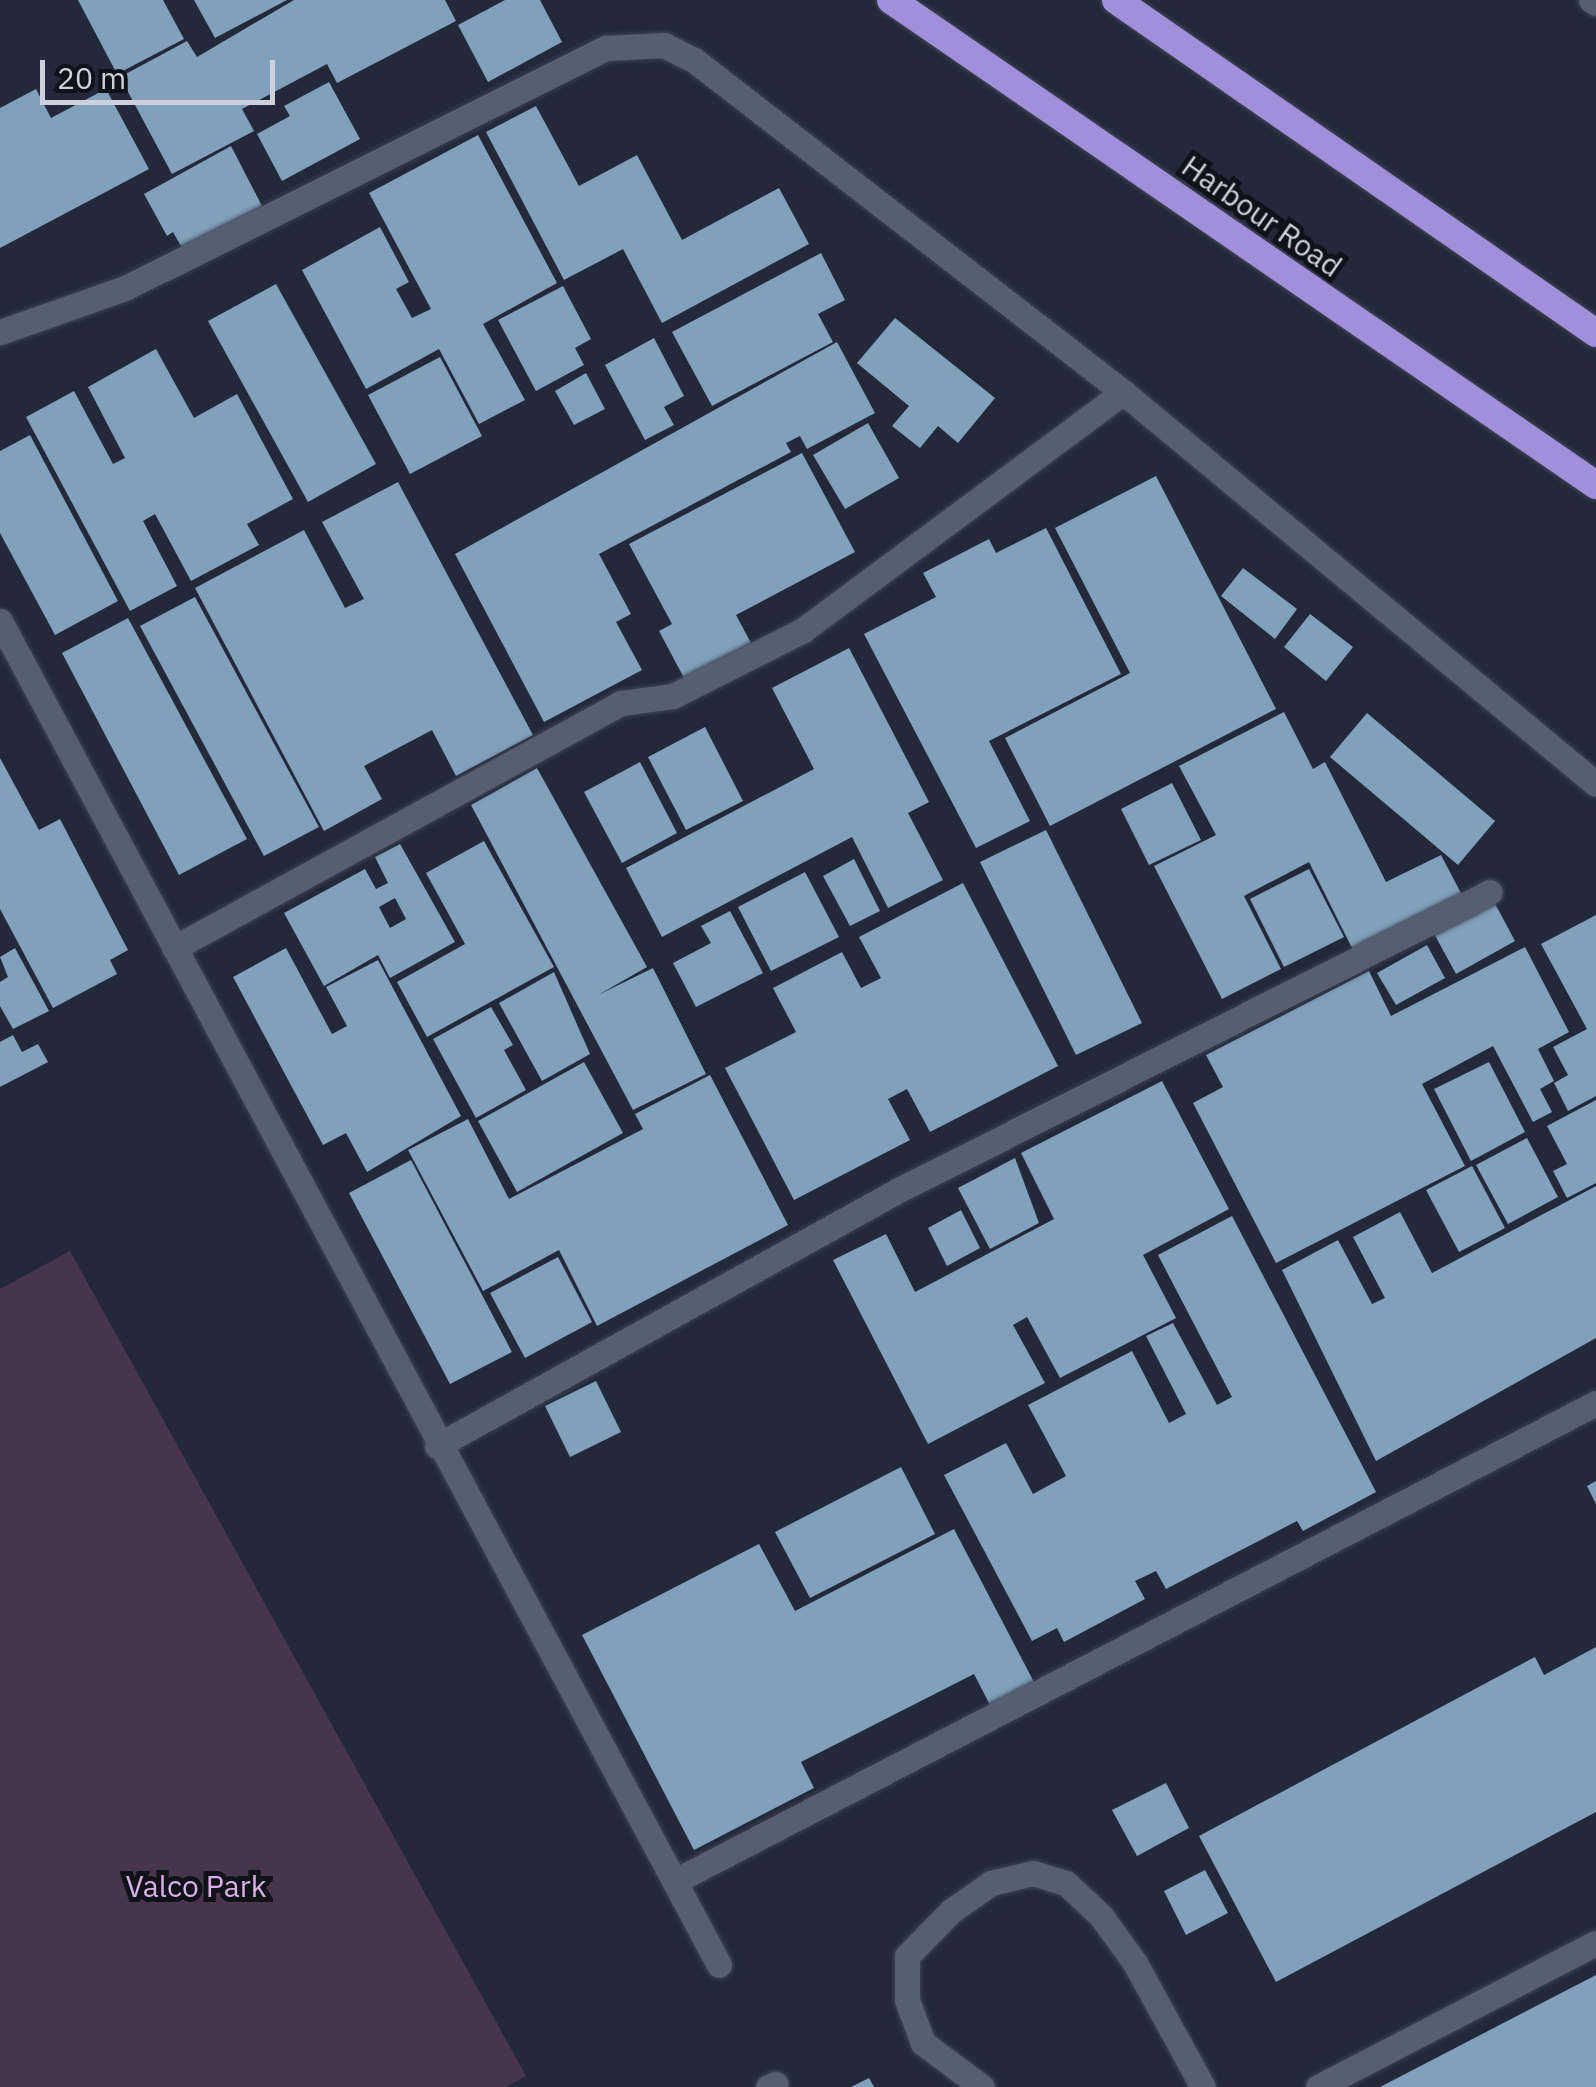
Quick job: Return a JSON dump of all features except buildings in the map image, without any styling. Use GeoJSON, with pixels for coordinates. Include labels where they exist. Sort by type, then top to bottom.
{"type":"FeatureCollection","features":[{"type":"Feature","properties":{"kind":"highway","name":"Harbour Road"},"geometry":{"type":"LineString","coordinates":[[891,0],[1596,485]]}},
{"type":"Feature","properties":{"kind":"highway"},"geometry":{"type":"LineString","coordinates":[[1116,0],[1596,333]]}},
{"type":"Feature","properties":{"kind":"street"},"geometry":{"type":"LineString","coordinates":[[0,332],[125,288],[606,48],[664,45],[694,60],[1123,392],[1596,784]]}},
{"type":"Feature","properties":{"kind":"street"},"geometry":{"type":"LineString","coordinates":[[174,948],[621,703],[673,696],[803,630],[1123,392]]}},
{"type":"Feature","properties":{"kind":"street"},"geometry":{"type":"LineString","coordinates":[[0,620],[437,1446],[677,1880],[719,1965]]}},
{"type":"Feature","properties":{"kind":"street"},"geometry":{"type":"LineString","coordinates":[[437,1446],[894,1192],[1490,892]]}},
{"type":"Feature","properties":{"kind":"street"},"geometry":{"type":"LineString","coordinates":[[677,1880],[1596,1403]]}},
{"type":"Feature","properties":{"kind":"street"},"geometry":{"type":"LineString","coordinates":[[982,2087],[923,2043],[907,2000],[907,1956],[951,1910],[991,1884],[1033,1873],[1066,1883],[1101,1916],[1135,1963],[1203,2087]]}},
{"type":"Feature","properties":{"kind":"street"},"geometry":{"type":"LineString","coordinates":[[1318,2087],[1596,1943]]}},
{"type":"Feature","properties":{"kind":"green space","name":"Valco Park"},"geometry":{"type":"Polygon","coordinates":[[[70,1251],[526,2076],[506,2087],[0,2087],[0,1289],[70,1251]]]}}]}
